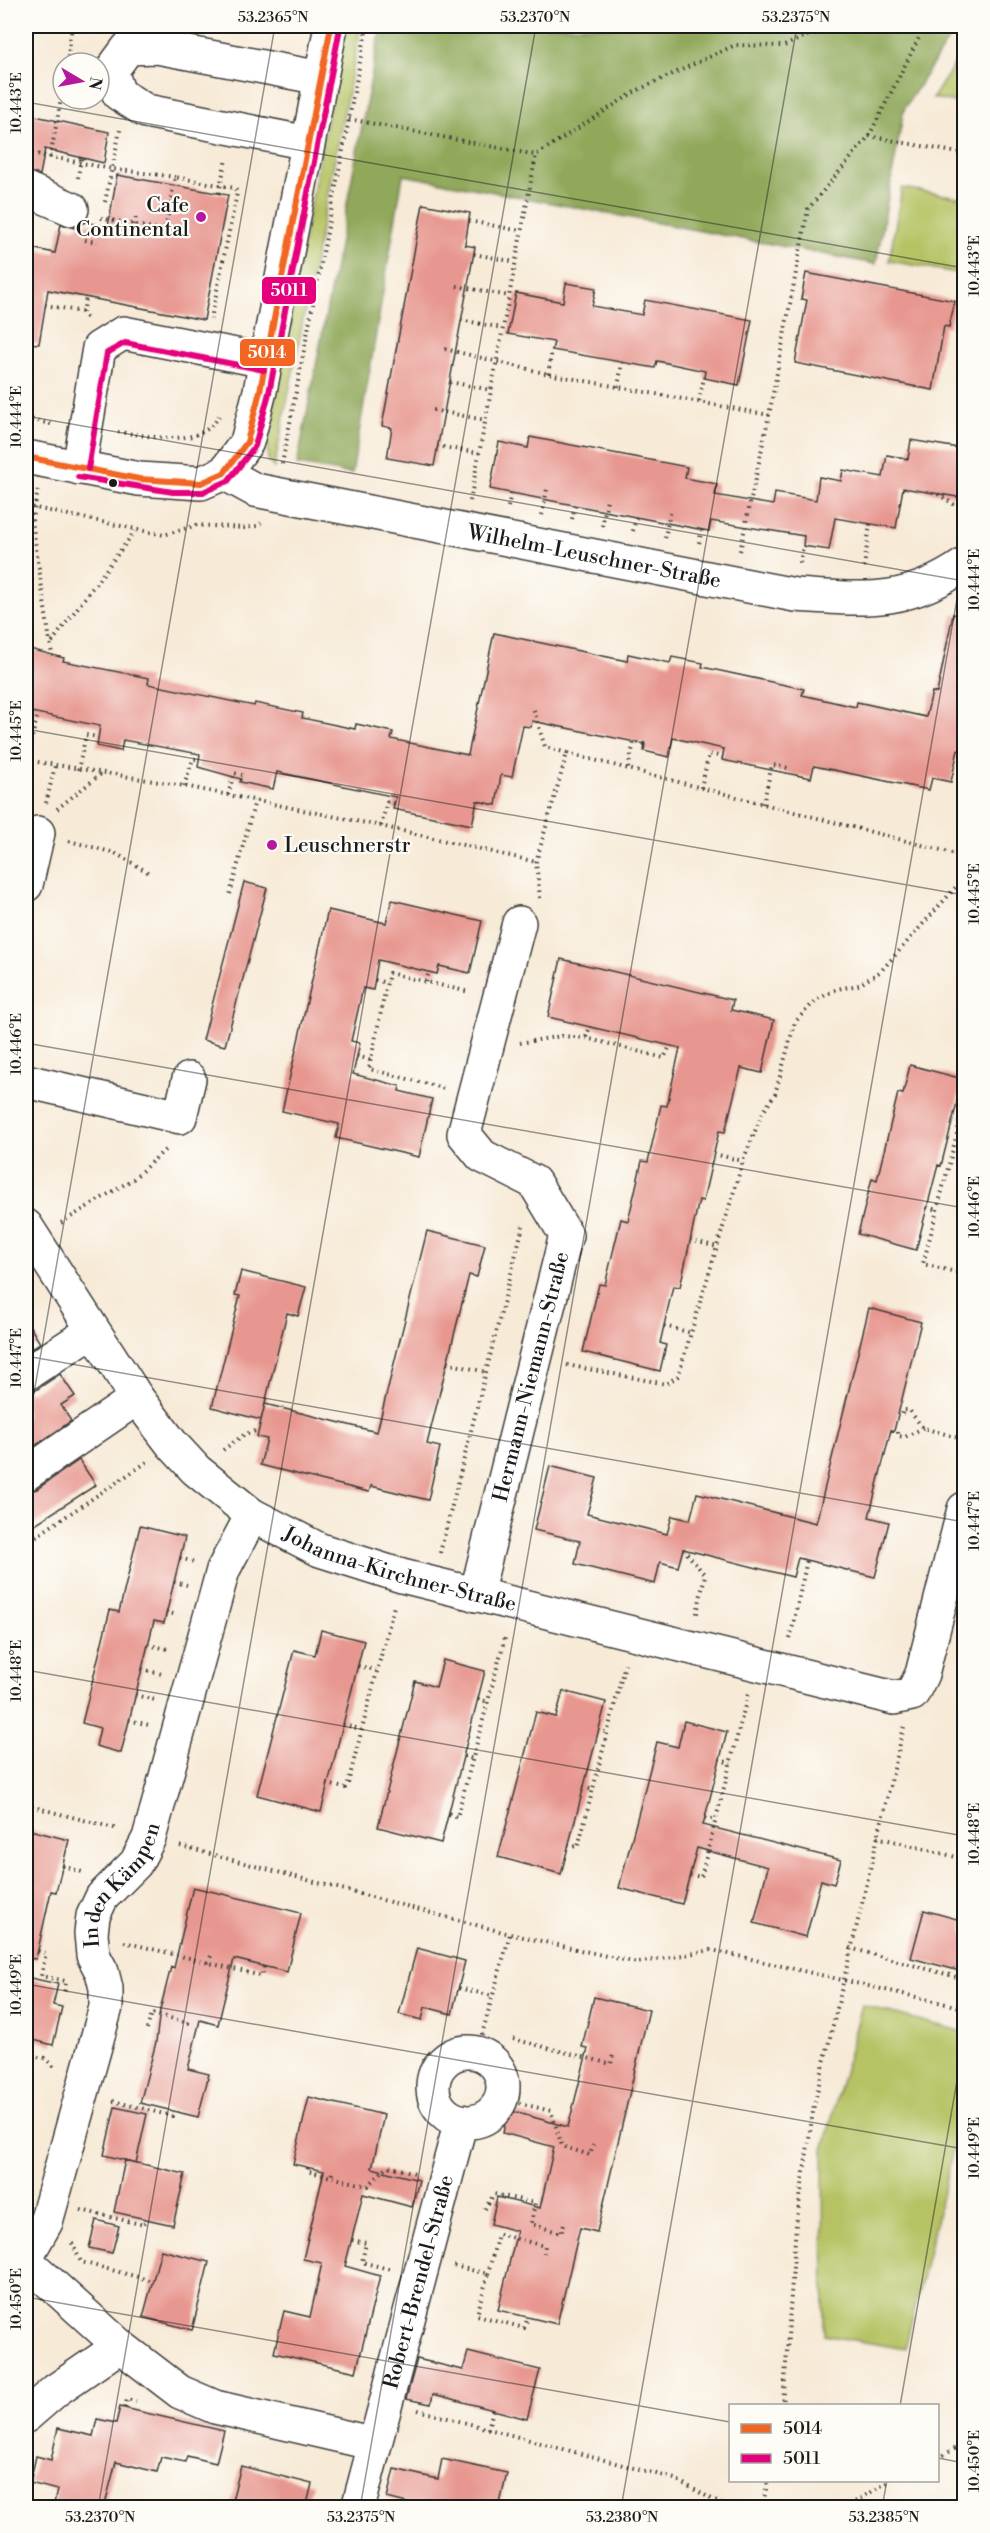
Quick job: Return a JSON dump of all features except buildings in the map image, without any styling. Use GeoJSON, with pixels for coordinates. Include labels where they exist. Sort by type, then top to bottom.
{"type":"FeatureCollection","features":[{"type":"Feature","properties":{"kind":"street"},"geometry":{"type":"LineString","coordinates":[[26,457],[172,483],[201,483],[224,473],[247,442],[263,376],[332,26]]}},
{"type":"Feature","properties":{"kind":"street"},"geometry":{"type":"LineString","coordinates":[[308,143],[146,111],[119,94],[111,71],[128,48],[157,47],[321,78]]}},
{"type":"Feature","properties":{"kind":"street"},"geometry":{"type":"LineString","coordinates":[[34,193],[87,214]]}},
{"type":"Feature","properties":{"kind":"street"},"geometry":{"type":"LineString","coordinates":[[79,468],[99,348],[123,333],[205,349],[263,376]]}},
{"type":"Feature","properties":{"kind":"street","name":"Wilhelm-Leuschner-Straße"},"geometry":{"type":"LineString","coordinates":[[224,473],[255,490],[275,495],[795,595],[859,599],[901,596],[942,580],[964,565]]}},
{"type":"Feature","properties":{"kind":"street"},"geometry":{"type":"LineString","coordinates":[[26,885],[38,833]]}},
{"type":"Feature","properties":{"kind":"street"},"geometry":{"type":"LineString","coordinates":[[519,923],[464,1134],[482,1156],[534,1182]]}},
{"type":"Feature","properties":{"kind":"street"},"geometry":{"type":"LineString","coordinates":[[26,1081],[180,1117],[189,1079]]}},
{"type":"Feature","properties":{"kind":"street","name":"Hermann-Niemann-Straße"},"geometry":{"type":"LineString","coordinates":[[476,1595],[566,1235],[534,1182]]}},
{"type":"Feature","properties":{"kind":"street","name":"Johanna-Kirchner-Straße"},"geometry":{"type":"LineString","coordinates":[[30,1233],[137,1398],[172,1444],[196,1470],[252,1515],[320,1550],[417,1581],[894,1698],[912,1694]]}},
{"type":"Feature","properties":{"kind":"street"},"geometry":{"type":"LineString","coordinates":[[26,1374],[92,1330]]}},
{"type":"Feature","properties":{"kind":"street"},"geometry":{"type":"LineString","coordinates":[[26,1474],[137,1398]]}},
{"type":"Feature","properties":{"kind":"street"},"geometry":{"type":"LineString","coordinates":[[912,1694],[922,1674],[964,1509]]}},
{"type":"Feature","properties":{"kind":"street","name":"In den Kämpen"},"geometry":{"type":"LineString","coordinates":[[26,2259],[46,2222],[106,2007],[106,1988],[102,1972],[93,1955],[91,1933],[93,1916],[102,1897],[115,1881],[136,1863],[149,1838],[223,1570],[252,1515]]}},
{"type":"Feature","properties":{"kind":"street"},"geometry":{"type":"LineString","coordinates":[[466,2051],[477,2052],[488,2057],[502,2075],[504,2087],[502,2099],[492,2113],[478,2121],[461,2121],[446,2114],[436,2101],[433,2084],[438,2068],[450,2056],[466,2051]]}},
{"type":"Feature","properties":{"kind":"street","name":"Robert-Brendel-Straße"},"geometry":{"type":"LineString","coordinates":[[358,2508],[461,2121]]}},
{"type":"Feature","properties":{"kind":"street"},"geometry":{"type":"LineString","coordinates":[[26,2259],[120,2346],[180,2392],[215,2407],[375,2444]]}},
{"type":"Feature","properties":{"kind":"street"},"geometry":{"type":"LineString","coordinates":[[26,2416],[56,2390],[120,2346]]}},
{"type":"Feature","properties":{"kind":"path"},"geometry":{"type":"LineString","coordinates":[[69,51],[72,26]]}},
{"type":"Feature","properties":{"kind":"path"},"geometry":{"type":"LineString","coordinates":[[26,506],[164,535],[197,525],[244,528],[257,526],[267,517],[275,495],[295,398],[367,26]]}},
{"type":"Feature","properties":{"kind":"path"},"geometry":{"type":"LineString","coordinates":[[349,119],[536,155],[636,92],[735,45],[784,46],[829,26]]}},
{"type":"Feature","properties":{"kind":"path"},"geometry":{"type":"LineString","coordinates":[[733,584],[769,415],[808,209],[869,136],[925,26]]}},
{"type":"Feature","properties":{"kind":"path"},"geometry":{"type":"LineString","coordinates":[[34,193],[50,157],[59,111]]}},
{"type":"Feature","properties":{"kind":"path"},"geometry":{"type":"LineString","coordinates":[[87,214],[112,169],[120,127]]}},
{"type":"Feature","properties":{"kind":"path"},"geometry":{"type":"LineString","coordinates":[[869,136],[964,154]]}},
{"type":"Feature","properties":{"kind":"path"},"geometry":{"type":"LineString","coordinates":[[26,152],[112,169],[235,188],[237,193],[205,349]]}},
{"type":"Feature","properties":{"kind":"path"},"geometry":{"type":"LineString","coordinates":[[464,531],[536,155]]}},
{"type":"Feature","properties":{"kind":"path"},"geometry":{"type":"LineString","coordinates":[[87,214],[162,230],[166,226],[175,177]]}},
{"type":"Feature","properties":{"kind":"path"},"geometry":{"type":"LineString","coordinates":[[219,193],[221,185]]}},
{"type":"Feature","properties":{"kind":"path"},"geometry":{"type":"LineString","coordinates":[[87,214],[100,225]]}},
{"type":"Feature","properties":{"kind":"path"},"geometry":{"type":"LineString","coordinates":[[134,225],[136,216]]}},
{"type":"Feature","properties":{"kind":"path"},"geometry":{"type":"LineString","coordinates":[[469,221],[521,231]]}},
{"type":"Feature","properties":{"kind":"path"},"geometry":{"type":"LineString","coordinates":[[85,240],[97,242]]}},
{"type":"Feature","properties":{"kind":"path"},"geometry":{"type":"LineString","coordinates":[[474,254],[515,262]]}},
{"type":"Feature","properties":{"kind":"path"},"geometry":{"type":"LineString","coordinates":[[456,286],[508,296]]}},
{"type":"Feature","properties":{"kind":"path"},"geometry":{"type":"LineString","coordinates":[[45,305],[83,312],[86,297]]}},
{"type":"Feature","properties":{"kind":"path"},"geometry":{"type":"LineString","coordinates":[[461,320],[502,328]]}},
{"type":"Feature","properties":{"kind":"path"},"geometry":{"type":"LineString","coordinates":[[445,349],[548,374],[769,415]]}},
{"type":"Feature","properties":{"kind":"path"},"geometry":{"type":"LineString","coordinates":[[548,374],[552,350]]}},
{"type":"Feature","properties":{"kind":"path"},"geometry":{"type":"LineString","coordinates":[[618,387],[622,363]]}},
{"type":"Feature","properties":{"kind":"path"},"geometry":{"type":"LineString","coordinates":[[263,376],[295,398]]}},
{"type":"Feature","properties":{"kind":"path"},"geometry":{"type":"LineString","coordinates":[[699,401],[704,378]]}},
{"type":"Feature","properties":{"kind":"path"},"geometry":{"type":"LineString","coordinates":[[450,382],[490,390]]}},
{"type":"Feature","properties":{"kind":"path"},"geometry":{"type":"LineString","coordinates":[[26,418],[86,420],[192,436],[204,432],[215,423],[223,408]]}},
{"type":"Feature","properties":{"kind":"path"},"geometry":{"type":"LineString","coordinates":[[433,410],[486,420]]}},
{"type":"Feature","properties":{"kind":"path"},"geometry":{"type":"LineString","coordinates":[[437,446],[479,453]]}},
{"type":"Feature","properties":{"kind":"path"},"geometry":{"type":"LineString","coordinates":[[938,494],[964,511]]}},
{"type":"Feature","properties":{"kind":"path"},"geometry":{"type":"LineString","coordinates":[[35,509],[32,521],[52,655]]}},
{"type":"Feature","properties":{"kind":"path"},"geometry":{"type":"LineString","coordinates":[[859,599],[870,524]]}},
{"type":"Feature","properties":{"kind":"path"},"geometry":{"type":"LineString","coordinates":[[51,643],[135,530]]}},
{"type":"Feature","properties":{"kind":"path"},"geometry":{"type":"LineString","coordinates":[[534,710],[545,747],[964,856]]}},
{"type":"Feature","properties":{"kind":"path"},"geometry":{"type":"LineString","coordinates":[[38,714],[26,760],[184,786],[381,826],[536,862],[567,753]]}},
{"type":"Feature","properties":{"kind":"path"},"geometry":{"type":"LineString","coordinates":[[78,770],[86,735],[98,737]]}},
{"type":"Feature","properties":{"kind":"path"},"geometry":{"type":"LineString","coordinates":[[628,768],[634,742],[645,744]]}},
{"type":"Feature","properties":{"kind":"path"},"geometry":{"type":"LineString","coordinates":[[701,788],[709,754],[723,757]]}},
{"type":"Feature","properties":{"kind":"path"},"geometry":{"type":"LineString","coordinates":[[184,786],[193,759],[199,759]]}},
{"type":"Feature","properties":{"kind":"path"},"geometry":{"type":"LineString","coordinates":[[763,804],[772,765],[789,768]]}},
{"type":"Feature","properties":{"kind":"path"},"geometry":{"type":"LineString","coordinates":[[228,795],[234,773],[242,775]]}},
{"type":"Feature","properties":{"kind":"path"},"geometry":{"type":"LineString","coordinates":[[101,774],[62,803],[38,833],[115,853],[150,874]]}},
{"type":"Feature","properties":{"kind":"path"},"geometry":{"type":"LineString","coordinates":[[230,894],[255,801]]}},
{"type":"Feature","properties":{"kind":"path"},"geometry":{"type":"LineString","coordinates":[[381,826],[387,802],[394,803]]}},
{"type":"Feature","properties":{"kind":"path"},"geometry":{"type":"LineString","coordinates":[[535,1359],[666,1384],[678,1376],[743,1161],[762,1114],[774,1094],[795,1022],[816,1000],[837,989],[859,985],[881,971],[964,878]]}},
{"type":"Feature","properties":{"kind":"path"},"geometry":{"type":"LineString","coordinates":[[426,982],[429,972]]}},
{"type":"Feature","properties":{"kind":"path"},"geometry":{"type":"LineString","coordinates":[[474,1096],[369,1069],[389,973],[499,999]]}},
{"type":"Feature","properties":{"kind":"path"},"geometry":{"type":"LineString","coordinates":[[375,980],[387,983]]}},
{"type":"Feature","properties":{"kind":"path"},"geometry":{"type":"LineString","coordinates":[[586,1038],[590,1027]]}},
{"type":"Feature","properties":{"kind":"path"},"geometry":{"type":"LineString","coordinates":[[511,1040],[520,1043],[562,1036],[586,1038],[664,1058],[670,1046]]}},
{"type":"Feature","properties":{"kind":"path"},"geometry":{"type":"LineString","coordinates":[[357,1056],[370,1060]]}},
{"type":"Feature","properties":{"kind":"path"},"geometry":{"type":"LineString","coordinates":[[392,1084],[394,1076]]}},
{"type":"Feature","properties":{"kind":"path"},"geometry":{"type":"LineString","coordinates":[[30,1233],[133,1179],[172,1143],[180,1117]]}},
{"type":"Feature","properties":{"kind":"path"},"geometry":{"type":"LineString","coordinates":[[952,1120],[962,1122],[923,1263],[964,1274]]}},
{"type":"Feature","properties":{"kind":"path"},"geometry":{"type":"LineString","coordinates":[[714,1154],[743,1161]]}},
{"type":"Feature","properties":{"kind":"path"},"geometry":{"type":"LineString","coordinates":[[327,1784],[345,1788],[348,1783],[376,1670],[417,1581],[486,1372],[534,1182]]}},
{"type":"Feature","properties":{"kind":"path"},"geometry":{"type":"LineString","coordinates":[[927,1207],[937,1210]]}},
{"type":"Feature","properties":{"kind":"path"},"geometry":{"type":"LineString","coordinates":[[690,1240],[718,1247]]}},
{"type":"Feature","properties":{"kind":"path"},"geometry":{"type":"LineString","coordinates":[[664,1326],[692,1333]]}},
{"type":"Feature","properties":{"kind":"path"},"geometry":{"type":"LineString","coordinates":[[447,1363],[486,1372]]}},
{"type":"Feature","properties":{"kind":"path"},"geometry":{"type":"LineString","coordinates":[[902,1414],[903,1410],[909,1410],[923,1428],[964,1439]]}},
{"type":"Feature","properties":{"kind":"path"},"geometry":{"type":"LineString","coordinates":[[898,1432],[898,1436],[905,1437],[923,1428]]}},
{"type":"Feature","properties":{"kind":"path"},"geometry":{"type":"LineString","coordinates":[[196,1470],[245,1434],[259,1430]]}},
{"type":"Feature","properties":{"kind":"path"},"geometry":{"type":"LineString","coordinates":[[26,1543],[172,1444]]}},
{"type":"Feature","properties":{"kind":"path"},"geometry":{"type":"LineString","coordinates":[[683,1549],[705,1575],[689,1648]]}},
{"type":"Feature","properties":{"kind":"path"},"geometry":{"type":"LineString","coordinates":[[690,1875],[701,1877],[731,1763],[770,1668],[807,1560]]}},
{"type":"Feature","properties":{"kind":"path"},"geometry":{"type":"LineString","coordinates":[[449,1814],[457,1817],[514,1605]]}},
{"type":"Feature","properties":{"kind":"path"},"geometry":{"type":"LineString","coordinates":[[568,1845],[578,1847],[633,1634]]}},
{"type":"Feature","properties":{"kind":"path"},"geometry":{"type":"LineString","coordinates":[[358,1666],[376,1670]]}},
{"type":"Feature","properties":{"kind":"path"},"geometry":{"type":"LineString","coordinates":[[783,2404],[796,2224],[814,2104],[912,1694]]}},
{"type":"Feature","properties":{"kind":"path"},"geometry":{"type":"LineString","coordinates":[[478,1699],[489,1702]]}},
{"type":"Feature","properties":{"kind":"path"},"geometry":{"type":"LineString","coordinates":[[343,1725],[362,1729]]}},
{"type":"Feature","properties":{"kind":"path"},"geometry":{"type":"LineString","coordinates":[[598,1730],[608,1732]]}},
{"type":"Feature","properties":{"kind":"path"},"geometry":{"type":"LineString","coordinates":[[464,1756],[473,1759]]}},
{"type":"Feature","properties":{"kind":"path"},"geometry":{"type":"LineString","coordinates":[[719,1760],[731,1763]]}},
{"type":"Feature","properties":{"kind":"path"},"geometry":{"type":"LineString","coordinates":[[583,1787],[593,1790]]}},
{"type":"Feature","properties":{"kind":"path"},"geometry":{"type":"LineString","coordinates":[[26,1805],[510,1934],[637,1964],[712,1950],[964,2008]]}},
{"type":"Feature","properties":{"kind":"path"},"geometry":{"type":"LineString","coordinates":[[705,1817],[716,1820]]}},
{"type":"Feature","properties":{"kind":"path"},"geometry":{"type":"LineString","coordinates":[[877,1837],[964,1859]]}},
{"type":"Feature","properties":{"kind":"path"},"geometry":{"type":"LineString","coordinates":[[91,1933],[262,1976],[264,1966]]}},
{"type":"Feature","properties":{"kind":"path"},"geometry":{"type":"LineString","coordinates":[[477,2052],[510,1934]]}},
{"type":"Feature","properties":{"kind":"path"},"geometry":{"type":"LineString","coordinates":[[850,1948],[964,1979]]}},
{"type":"Feature","properties":{"kind":"path"},"geometry":{"type":"LineString","coordinates":[[38,1951],[46,1953],[41,1976],[66,1981],[64,1995]]}},
{"type":"Feature","properties":{"kind":"path"},"geometry":{"type":"LineString","coordinates":[[208,1963],[212,1954]]}},
{"type":"Feature","properties":{"kind":"path"},"geometry":{"type":"LineString","coordinates":[[939,1972],[941,1966]]}},
{"type":"Feature","properties":{"kind":"path"},"geometry":{"type":"LineString","coordinates":[[459,1988],[493,1996]]}},
{"type":"Feature","properties":{"kind":"path"},"geometry":{"type":"LineString","coordinates":[[147,2029],[152,2013],[188,2023],[190,2018]]}},
{"type":"Feature","properties":{"kind":"path"},"geometry":{"type":"LineString","coordinates":[[513,2039],[611,2064],[613,2054]]}},
{"type":"Feature","properties":{"kind":"path"},"geometry":{"type":"LineString","coordinates":[[82,2094],[171,2116],[173,2111]]}},
{"type":"Feature","properties":{"kind":"path"},"geometry":{"type":"LineString","coordinates":[[502,2099],[551,2111],[562,2146],[590,2155],[593,2145]]}},
{"type":"Feature","properties":{"kind":"path"},"geometry":{"type":"LineString","coordinates":[[26,2132],[28,2132],[26,2144]]}},
{"type":"Feature","properties":{"kind":"path"},"geometry":{"type":"LineString","coordinates":[[308,2168],[307,2171],[332,2175],[368,2186],[388,2166],[446,2180]]}},
{"type":"Feature","properties":{"kind":"path"},"geometry":{"type":"LineString","coordinates":[[485,2209],[494,2193],[535,2203],[531,2224],[561,2233],[564,2224]]}},
{"type":"Feature","properties":{"kind":"path"},"geometry":{"type":"LineString","coordinates":[[52,2202],[144,2225],[146,2219]]}},
{"type":"Feature","properties":{"kind":"path"},"geometry":{"type":"LineString","coordinates":[[528,2318],[524,2328],[477,2315],[498,2234],[545,2246],[544,2253]]}},
{"type":"Feature","properties":{"kind":"path"},"geometry":{"type":"LineString","coordinates":[[68,2236],[81,2262],[153,2281]]}},
{"type":"Feature","properties":{"kind":"path"},"geometry":{"type":"LineString","coordinates":[[352,2240],[366,2243],[362,2262],[488,2274]]}},
{"type":"Feature","properties":{"kind":"path"},"geometry":{"type":"LineString","coordinates":[[385,2403],[675,2479],[719,2503],[734,2508]]}},
{"type":"Feature","properties":{"kind":"path"},"geometry":{"type":"LineString","coordinates":[[488,2429],[493,2410]]}},
{"type":"Feature","properties":{"kind":"path"},"geometry":{"type":"LineString","coordinates":[[939,2457],[964,2444]]}},
{"type":"Feature","properties":{"kind":"path"},"geometry":{"type":"LineString","coordinates":[[762,2508],[768,2482]]}},
{"type":"Feature","properties":{"kind":"path"},"geometry":{"type":"LineString","coordinates":[[845,2508],[889,2482]]}},
{"type":"Feature","properties":{"kind":"path"},"geometry":{"type":"LineString","coordinates":[[307,2504],[319,2508]]}},
{"type":"Feature","properties":{"kind":"green space"},"geometry":{"type":"Polygon","coordinates":[[[345,26],[361,26],[274,468],[268,460],[267,431],[345,26]]]}},
{"type":"Feature","properties":{"kind":"green space"},"geometry":{"type":"Polygon","coordinates":[[[381,26],[957,26],[904,109],[876,264],[403,175],[352,474],[297,465],[381,26]]]}},
{"type":"Feature","properties":{"kind":"green space"},"geometry":{"type":"Polygon","coordinates":[[[964,49],[964,104],[933,98],[964,49]]]}},
{"type":"Feature","properties":{"kind":"green space"},"geometry":{"type":"Polygon","coordinates":[[[902,188],[964,198],[964,274],[889,261],[902,188]]]}},
{"type":"Feature","properties":{"kind":"green space"},"geometry":{"type":"Polygon","coordinates":[[[862,2005],[964,2032],[964,2105],[905,2349],[824,2335],[823,2150],[862,2005]]]}},
{"type":"Feature","properties":{"kind":"transit line","name":"5014"},"geometry":{"type":"LineString","coordinates":[[26,457],[139,479],[201,483],[224,473],[247,442],[260,391],[331,26]]}},
{"type":"Feature","properties":{"kind":"transit line","name":"5011"},"geometry":{"type":"LineString","coordinates":[[78,477],[173,492],[203,492],[228,481],[255,446],[269,393],[340,28]]}},
{"type":"Feature","properties":{"kind":"transit line","name":"5011"},"geometry":{"type":"LineString","coordinates":[[88,469],[107,353],[125,343],[264,370]]}},
{"type":"Feature","properties":{"kind":"place","name":"Cafe Continental"},"geometry":{"type":"Point","coordinates":[201,217]}},
{"type":"Feature","properties":{"kind":"place","name":"Leuschnerstr"},"geometry":{"type":"Point","coordinates":[272,845]}}]}
